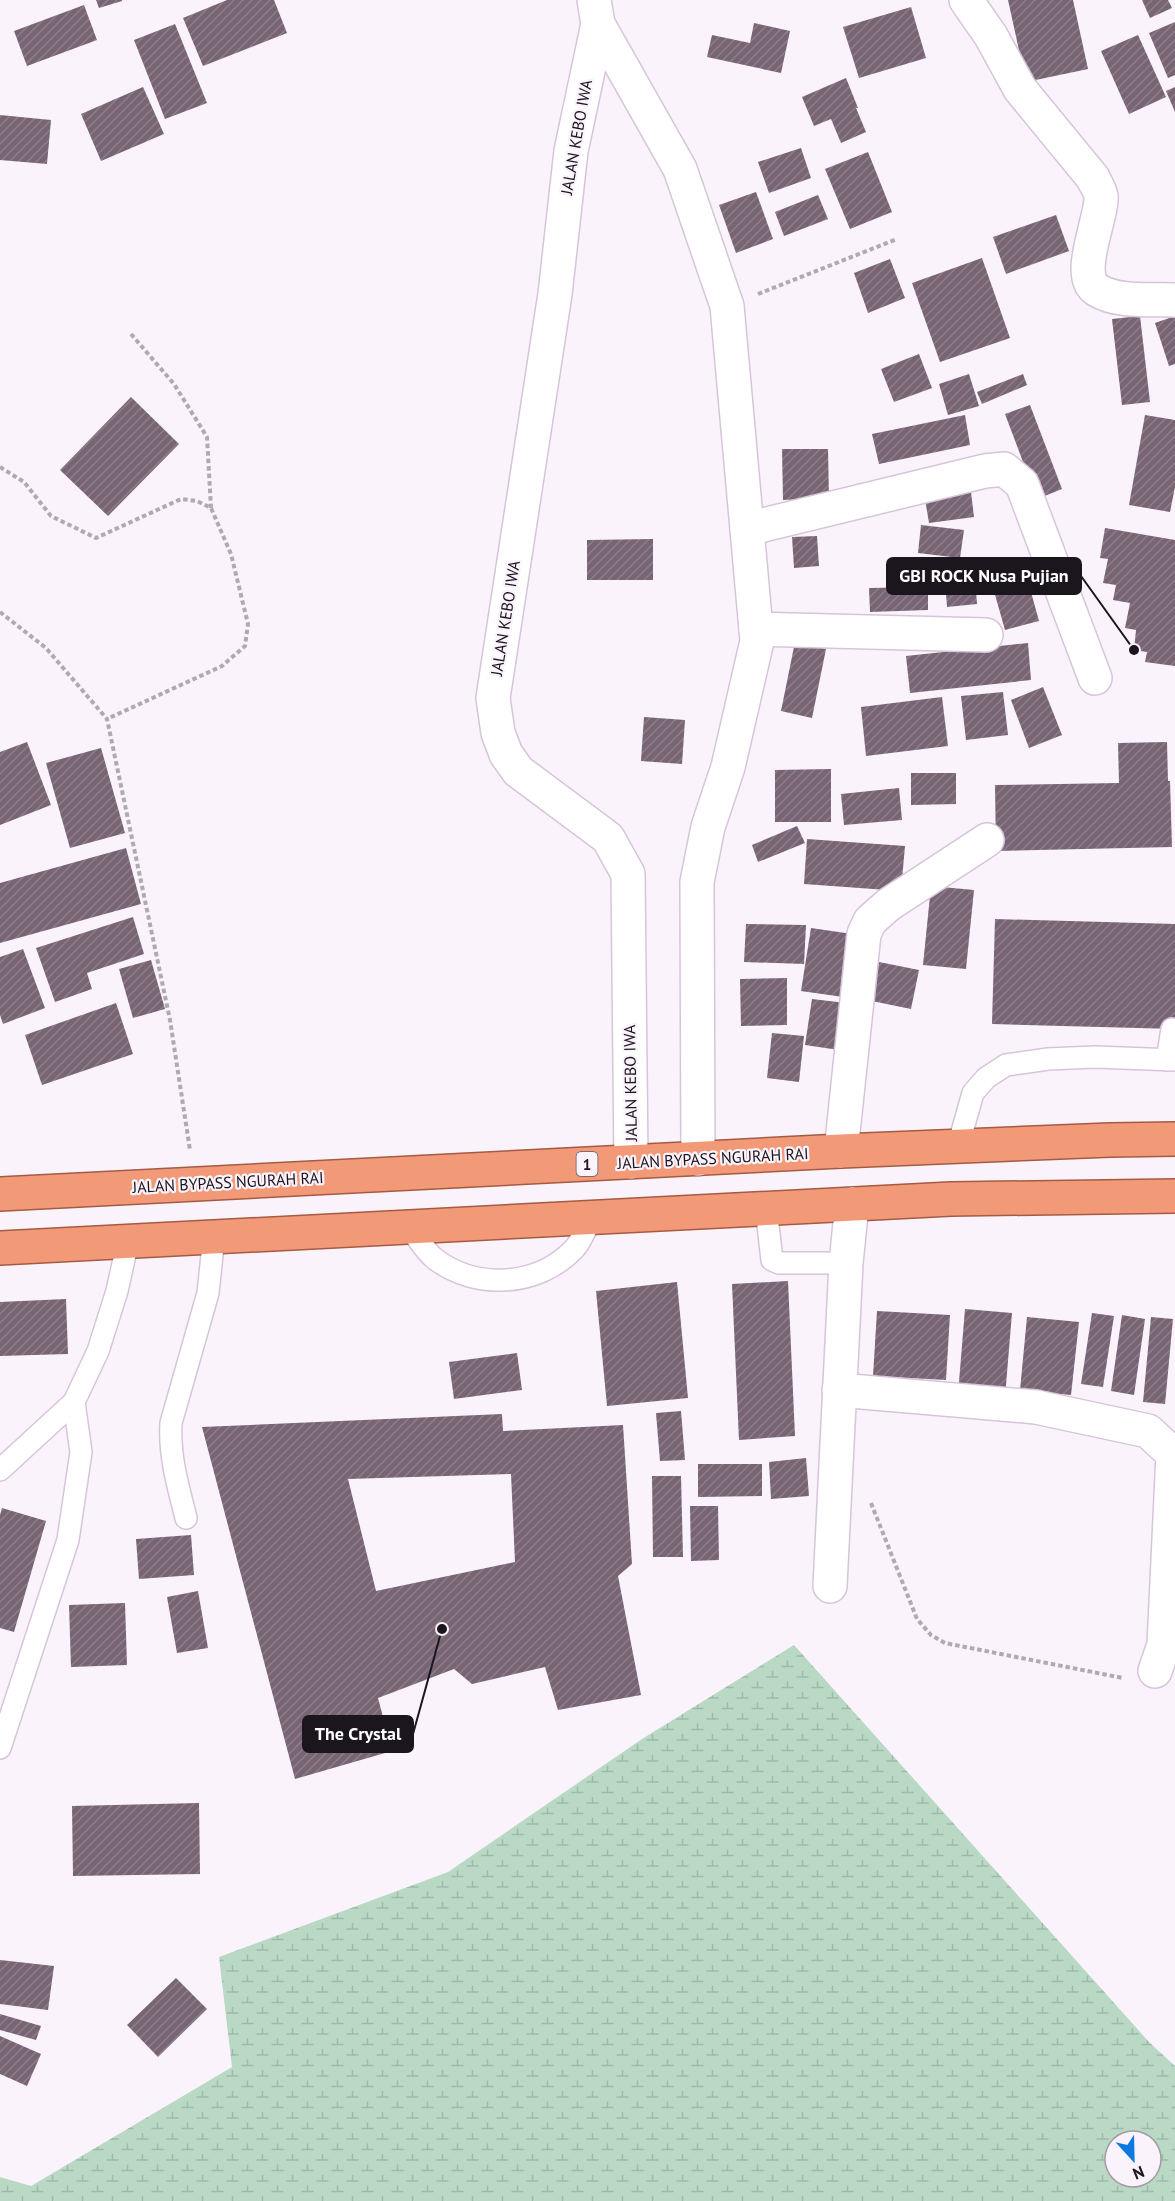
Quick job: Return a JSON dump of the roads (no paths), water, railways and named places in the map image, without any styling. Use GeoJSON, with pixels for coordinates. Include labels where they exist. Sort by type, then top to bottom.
{"type":"FeatureCollection","features":[{"type":"Feature","properties":{"kind":"highway","name":"JALAN BYPASS NGURAH RAI"},"geometry":{"type":"LineString","coordinates":[[0,1194],[958,1146],[1175,1139]]}},
{"type":"Feature","properties":{"kind":"highway"},"geometry":{"type":"LineString","coordinates":[[0,1248],[951,1199],[1175,1196]]}},
{"type":"Feature","properties":{"kind":"street"},"geometry":{"type":"LineString","coordinates":[[966,0],[991,36],[1020,89],[1093,178],[1101,196],[1089,259],[1091,286],[1098,291],[1117,297],[1175,300]]}},
{"type":"Feature","properties":{"kind":"street","name":"JALAN KEBO IWA"},"geometry":{"type":"LineString","coordinates":[[596,12],[680,169],[727,306],[756,629],[757,641],[728,767],[708,827],[697,882],[698,1159]]}},
{"type":"Feature","properties":{"kind":"street","name":"JALAN KEBO IWA"},"geometry":{"type":"LineString","coordinates":[[596,12],[571,151],[555,294],[493,698],[498,734],[506,754],[518,771],[608,838],[628,874],[631,1162]]}},
{"type":"Feature","properties":{"kind":"street"},"geometry":{"type":"LineString","coordinates":[[747,529],[985,471],[1004,469],[1022,484],[1095,678]]}},
{"type":"Feature","properties":{"kind":"street"},"geometry":{"type":"LineString","coordinates":[[756,629],[986,635]]}},
{"type":"Feature","properties":{"kind":"street"},"geometry":{"type":"LineString","coordinates":[[841,1152],[864,934],[867,927],[870,921],[888,905],[987,840]]}},
{"type":"Feature","properties":{"kind":"street"},"geometry":{"type":"LineString","coordinates":[[830,1586],[846,1263],[852,1204]]}},
{"type":"Feature","properties":{"kind":"street"},"geometry":{"type":"LineString","coordinates":[[839,1390],[1036,1407],[1148,1431],[1173,1454],[1164,1645],[1155,1671]]}},
{"type":"Feature","properties":{"kind":"lane"},"geometry":{"type":"LineString","coordinates":[[958,1146],[973,1093],[986,1078],[1006,1065],[1048,1059],[1095,1057],[1171,1060],[1172,1029]]}},
{"type":"Feature","properties":{"kind":"lane"},"geometry":{"type":"LineString","coordinates":[[766,1208],[772,1260],[778,1263],[828,1263]]}},
{"type":"Feature","properties":{"kind":"lane"},"geometry":{"type":"LineString","coordinates":[[409,1227],[434,1258],[458,1274],[483,1280],[511,1280],[534,1275],[557,1265],[576,1247],[592,1217]]}},
{"type":"Feature","properties":{"kind":"lane"},"geometry":{"type":"LineString","coordinates":[[186,1518],[172,1466],[171,1423],[208,1293],[214,1236]]}},
{"type":"Feature","properties":{"kind":"lane"},"geometry":{"type":"LineString","coordinates":[[0,1470],[74,1402],[98,1352],[117,1291],[128,1241]]}},
{"type":"Feature","properties":{"kind":"lane"},"geometry":{"type":"LineString","coordinates":[[0,1748],[68,1540],[81,1452],[74,1402]]}},
{"type":"Feature","properties":{"kind":"place","name":"GBI ROCK Nusa Pujian"},"geometry":{"type":"Point","coordinates":[1134,650]}},
{"type":"Feature","properties":{"kind":"place","name":"The Crystal"},"geometry":{"type":"Point","coordinates":[442,1629]}}]}
